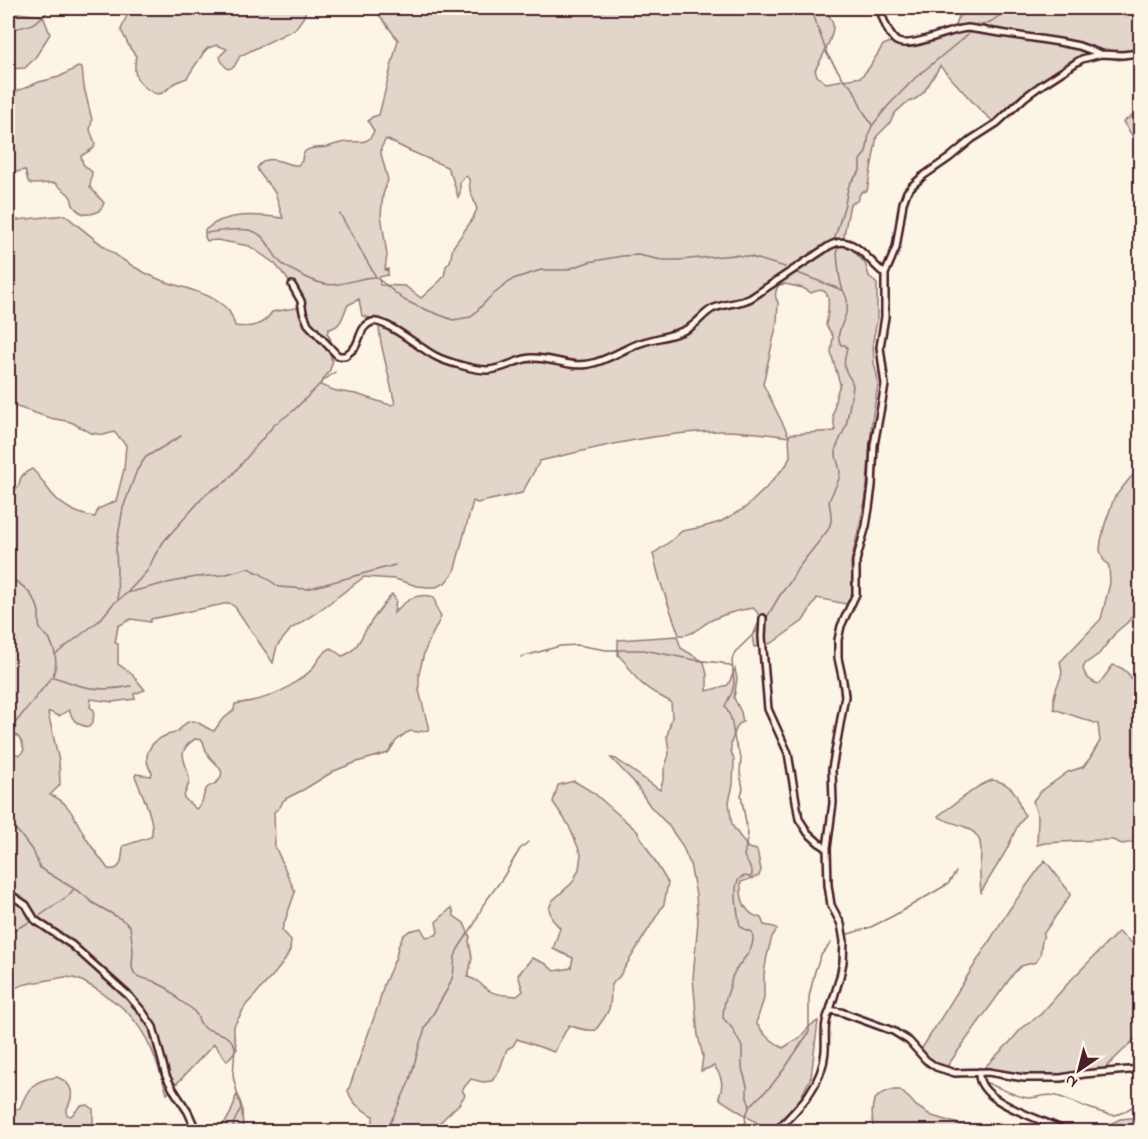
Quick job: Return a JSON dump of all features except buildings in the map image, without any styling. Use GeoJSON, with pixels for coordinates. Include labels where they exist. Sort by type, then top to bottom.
{"type":"FeatureCollection","features":[{"type":"Feature","properties":{"kind":"street"},"geometry":{"type":"LineString","coordinates":[[879,8],[891,35],[900,43],[915,42],[968,28],[1059,42],[1101,54]]}},
{"type":"Feature","properties":{"kind":"street"},"geometry":{"type":"LineString","coordinates":[[775,1131],[800,1107],[816,1083],[824,1063],[826,1050],[825,1022],[843,962],[844,935],[829,897],[827,848],[833,803],[832,769],[845,696],[838,658],[838,640],[841,626],[856,594],[856,561],[866,526],[872,486],[874,445],[885,386],[880,347],[885,317],[885,274],[896,248],[905,197],[912,186],[933,169],[997,123],[1025,97],[1082,58],[1101,54],[1140,53]]}},
{"type":"Feature","properties":{"kind":"street"},"geometry":{"type":"LineString","coordinates":[[292,285],[301,301],[308,324],[338,356],[345,356],[354,349],[365,326],[379,321],[435,357],[486,370],[528,358],[548,358],[576,365],[601,361],[637,344],[685,330],[712,309],[751,298],[829,246],[841,241],[850,243],[859,249],[885,274]]}},
{"type":"Feature","properties":{"kind":"street"},"geometry":{"type":"LineString","coordinates":[[763,618],[762,638],[768,709],[788,753],[799,819],[808,833],[827,848]]}},
{"type":"Feature","properties":{"kind":"street"},"geometry":{"type":"LineString","coordinates":[[8,893],[26,905],[35,920],[72,945],[129,996],[142,1011],[153,1027],[170,1083],[197,1131]]}},
{"type":"Feature","properties":{"kind":"street"},"geometry":{"type":"LineString","coordinates":[[830,1010],[893,1031],[909,1041],[926,1060],[955,1073],[988,1072],[1024,1078],[1061,1078],[1140,1069]]}},
{"type":"Feature","properties":{"kind":"street"},"geometry":{"type":"LineString","coordinates":[[979,1072],[982,1085],[992,1097],[1067,1131]]}},
{"type":"Feature","properties":{"kind":"shaded area"},"geometry":{"type":"Polygon","coordinates":[[[126,8],[307,8],[295,29],[240,56],[234,67],[228,69],[221,60],[220,56],[227,49],[217,45],[208,48],[187,78],[159,94],[147,89],[136,76],[136,56],[121,30],[127,15],[126,8]]]}},
{"type":"Feature","properties":{"kind":"shaded area"},"geometry":{"type":"Polygon","coordinates":[[[374,8],[825,8],[833,23],[833,30],[827,48],[815,70],[817,76],[826,83],[861,77],[883,45],[893,41],[917,42],[955,28],[956,21],[965,8],[1140,8],[1140,56],[1119,60],[1085,53],[994,122],[940,66],[924,92],[895,113],[889,124],[877,136],[867,191],[861,192],[857,201],[850,204],[844,235],[845,242],[865,263],[869,276],[877,284],[877,321],[873,341],[878,385],[872,420],[866,497],[851,562],[853,596],[846,604],[817,598],[803,621],[772,643],[754,647],[754,632],[760,619],[753,608],[723,615],[689,634],[679,635],[653,554],[682,531],[720,522],[745,508],[787,464],[790,456],[789,437],[719,431],[652,437],[540,461],[522,493],[477,503],[473,501],[454,572],[445,583],[436,587],[428,587],[395,579],[364,577],[291,629],[277,646],[273,663],[235,607],[229,603],[151,619],[150,622],[131,619],[118,626],[115,643],[118,644],[118,664],[131,673],[145,690],[134,694],[135,699],[112,702],[91,699],[90,707],[94,710],[93,722],[89,727],[76,722],[69,710],[59,716],[48,713],[59,761],[60,785],[50,795],[67,807],[108,869],[119,866],[123,846],[151,837],[150,815],[135,776],[136,774],[151,776],[147,755],[151,746],[161,738],[173,734],[189,721],[197,722],[214,731],[221,721],[234,710],[235,704],[262,698],[285,689],[309,672],[322,655],[331,648],[342,656],[352,651],[392,594],[396,600],[394,613],[411,599],[428,596],[434,597],[441,617],[424,653],[419,674],[419,690],[429,730],[406,733],[396,741],[388,753],[334,771],[287,798],[274,812],[275,846],[295,892],[282,930],[291,940],[290,950],[276,972],[246,1005],[234,1026],[237,1049],[227,1061],[214,1044],[167,1094],[156,1061],[141,1029],[123,1008],[96,989],[78,979],[66,977],[24,985],[8,992],[8,752],[20,755],[24,750],[20,740],[8,728],[8,492],[15,490],[23,475],[32,469],[66,507],[95,517],[98,509],[116,501],[124,469],[126,445],[114,432],[104,435],[91,433],[71,422],[50,418],[8,404],[8,213],[17,220],[65,215],[108,250],[143,272],[217,301],[229,311],[235,326],[256,325],[272,312],[301,307],[294,289],[275,264],[249,246],[217,240],[207,241],[205,230],[213,224],[232,217],[253,215],[283,218],[275,193],[257,168],[266,160],[272,159],[298,165],[307,150],[338,143],[362,142],[368,139],[374,131],[368,121],[379,115],[398,40],[374,8]],[[386,139],[381,148],[388,180],[383,195],[381,215],[387,255],[385,270],[388,269],[388,275],[379,277],[380,285],[405,286],[421,298],[444,276],[453,247],[477,209],[470,190],[469,179],[466,176],[460,181],[458,197],[447,167],[386,139]],[[779,285],[776,294],[777,323],[763,384],[789,436],[835,431],[833,415],[840,384],[831,353],[833,336],[826,325],[827,294],[819,290],[811,293],[803,288],[779,285]],[[359,299],[348,305],[340,323],[329,329],[327,333],[333,360],[330,370],[320,385],[390,405],[395,404],[378,320],[362,316],[359,299]],[[195,739],[188,744],[183,753],[189,782],[184,798],[196,809],[207,788],[218,782],[221,772],[207,753],[202,740],[195,739]]]}},
{"type":"Feature","properties":{"kind":"shaded area"},"geometry":{"type":"Polygon","coordinates":[[[8,12],[43,16],[50,34],[35,58],[25,68],[8,69],[8,12]]]}},
{"type":"Feature","properties":{"kind":"shaded area"},"geometry":{"type":"Polygon","coordinates":[[[78,67],[82,68],[92,120],[90,130],[95,143],[94,148],[81,156],[83,164],[92,172],[90,187],[104,203],[102,208],[90,214],[76,209],[70,196],[55,183],[31,184],[25,170],[8,174],[8,94],[59,77],[78,67]]]}},
{"type":"Feature","properties":{"kind":"shaded area"},"geometry":{"type":"Polygon","coordinates":[[[1140,110],[1140,147],[1123,122],[1140,110]]]}},
{"type":"Feature","properties":{"kind":"shaded area"},"geometry":{"type":"Polygon","coordinates":[[[1140,469],[1140,585],[1134,595],[1133,615],[1099,654],[1085,664],[1083,669],[1088,678],[1099,684],[1113,665],[1118,666],[1129,675],[1134,684],[1136,694],[1134,714],[1140,717],[1140,841],[1122,844],[1113,840],[1098,840],[1037,845],[1038,817],[1033,801],[1040,792],[1068,772],[1083,767],[1100,741],[1098,724],[1054,709],[1054,697],[1061,675],[1060,662],[1101,619],[1110,583],[1109,566],[1100,550],[1105,524],[1114,498],[1140,469]]]}},
{"type":"Feature","properties":{"kind":"shaded area"},"geometry":{"type":"Polygon","coordinates":[[[677,636],[681,648],[704,662],[707,691],[728,685],[735,669],[737,679],[734,698],[743,722],[736,729],[731,743],[734,759],[733,785],[729,802],[732,825],[748,848],[757,850],[761,870],[759,876],[741,882],[741,894],[744,904],[751,913],[761,918],[764,925],[777,929],[772,937],[767,956],[764,999],[756,1023],[766,1036],[783,1048],[799,1038],[818,1021],[811,1077],[801,1100],[770,1131],[721,1100],[719,1097],[721,1081],[714,1066],[701,1071],[703,1056],[698,1036],[693,978],[698,921],[690,864],[682,845],[668,825],[650,806],[634,782],[611,758],[616,759],[660,790],[669,754],[667,736],[672,717],[671,702],[657,695],[637,679],[618,655],[618,640],[677,636]]]}},
{"type":"Feature","properties":{"kind":"shaded area"},"geometry":{"type":"Polygon","coordinates":[[[992,780],[1003,783],[1013,790],[1025,815],[981,892],[979,839],[971,830],[938,816],[979,786],[992,780]]]}},
{"type":"Feature","properties":{"kind":"shaded area"},"geometry":{"type":"Polygon","coordinates":[[[574,781],[594,793],[637,831],[668,883],[664,904],[612,985],[606,1015],[596,1030],[569,1025],[554,1052],[517,1039],[513,1046],[507,1049],[500,1069],[492,1081],[483,1082],[471,1079],[462,1090],[465,1095],[459,1104],[431,1131],[367,1131],[373,1122],[373,1116],[355,1103],[348,1091],[398,947],[403,936],[409,931],[421,928],[426,937],[436,935],[438,932],[436,922],[451,908],[454,916],[464,923],[470,937],[472,958],[468,977],[491,992],[499,994],[517,996],[523,991],[518,975],[532,958],[546,964],[554,971],[571,968],[573,958],[553,949],[560,928],[552,919],[549,909],[552,901],[572,883],[579,869],[581,854],[568,824],[553,802],[558,785],[574,781]]]}},
{"type":"Feature","properties":{"kind":"shaded area"},"geometry":{"type":"Polygon","coordinates":[[[1045,860],[1071,894],[1044,933],[1040,956],[1036,962],[1021,966],[1014,973],[943,1072],[926,1066],[917,1056],[1009,910],[1045,860]]]}},
{"type":"Feature","properties":{"kind":"shaded area"},"geometry":{"type":"Polygon","coordinates":[[[1118,932],[1140,949],[1140,1034],[1101,1072],[1054,1079],[980,1072],[1021,1029],[1041,1014],[1118,932]]]}},
{"type":"Feature","properties":{"kind":"shaded area"},"geometry":{"type":"Polygon","coordinates":[[[57,1077],[70,1087],[71,1095],[67,1115],[71,1116],[81,1106],[88,1105],[93,1109],[93,1131],[68,1131],[61,1127],[61,1131],[8,1131],[8,1088],[9,1105],[14,1110],[20,1108],[33,1086],[43,1080],[57,1077]]]}},
{"type":"Feature","properties":{"kind":"shaded area"},"geometry":{"type":"Polygon","coordinates":[[[900,1090],[916,1106],[932,1116],[982,1131],[873,1131],[874,1101],[883,1093],[900,1090]]]}},
{"type":"Feature","properties":{"kind":"shaded area"},"geometry":{"type":"Polygon","coordinates":[[[238,1095],[242,1108],[243,1131],[214,1131],[226,1121],[238,1095]]]}},
{"type":"Feature","properties":{"kind":"shaded area"},"geometry":{"type":"Polygon","coordinates":[[[1140,1117],[1140,1131],[1096,1131],[1120,1119],[1140,1117]]]}},
{"type":"Feature","properties":{"kind":"waterway"},"geometry":{"type":"LineString","coordinates":[[8,30],[32,24],[51,8]]}},
{"type":"Feature","properties":{"kind":"waterway"},"geometry":{"type":"LineString","coordinates":[[811,8],[827,54],[842,77],[854,90],[872,125]]}},
{"type":"Feature","properties":{"kind":"waterway"},"geometry":{"type":"LineString","coordinates":[[978,27],[992,21],[1010,8]]}},
{"type":"Feature","properties":{"kind":"waterway"},"geometry":{"type":"LineString","coordinates":[[835,237],[848,188],[860,171],[860,160],[865,154],[872,126],[915,78],[972,31]]}},
{"type":"Feature","properties":{"kind":"waterway"},"geometry":{"type":"LineString","coordinates":[[340,214],[376,277],[404,300],[453,320],[471,317],[490,297],[513,279],[541,270],[566,270],[589,262],[622,256],[638,255],[662,260],[678,260],[735,255],[785,267]]}},
{"type":"Feature","properties":{"kind":"waterway"},"geometry":{"type":"LineString","coordinates":[[207,233],[239,229],[255,232],[264,239],[283,265],[321,283],[334,285],[375,277]]}},
{"type":"Feature","properties":{"kind":"waterway"},"geometry":{"type":"LineString","coordinates":[[766,619],[798,568],[828,530],[831,522],[829,501],[839,479],[840,471],[836,448],[846,426],[853,386],[844,365],[847,348],[839,341],[839,332],[846,314],[847,303],[840,281],[837,247]]}},
{"type":"Feature","properties":{"kind":"waterway"},"geometry":{"type":"LineString","coordinates":[[795,272],[842,290]]}},
{"type":"Feature","properties":{"kind":"waterway"},"geometry":{"type":"LineString","coordinates":[[56,654],[100,620],[113,604],[126,594],[148,570],[164,541],[207,493],[227,481],[274,425],[293,411],[335,372]]}},
{"type":"Feature","properties":{"kind":"waterway"},"geometry":{"type":"LineString","coordinates":[[118,599],[116,548],[123,508],[137,470],[146,457],[181,436]]}},
{"type":"Feature","properties":{"kind":"waterway"},"geometry":{"type":"LineString","coordinates":[[127,593],[248,568],[279,587],[307,589],[395,565]]}},
{"type":"Feature","properties":{"kind":"waterway"},"geometry":{"type":"LineString","coordinates":[[8,578],[23,587],[35,601],[39,612],[40,628],[51,642],[56,662],[52,677],[8,732]]}},
{"type":"Feature","properties":{"kind":"waterway"},"geometry":{"type":"LineString","coordinates":[[750,1106],[742,1068],[742,1047],[732,1028],[723,1018],[732,976],[751,949],[753,938],[752,932],[744,929],[740,924],[737,909],[736,892],[739,879],[743,876],[750,877],[752,871],[744,856],[748,834],[741,795],[743,789],[740,773],[741,757],[735,742],[731,718],[725,706],[734,684],[732,660],[735,652],[760,628]]}},
{"type":"Feature","properties":{"kind":"waterway"},"geometry":{"type":"LineString","coordinates":[[521,657],[560,646],[577,645],[606,650],[644,650],[722,663],[732,667]]}},
{"type":"Feature","properties":{"kind":"waterway"},"geometry":{"type":"LineString","coordinates":[[53,677],[90,688],[111,689],[131,686]]}},
{"type":"Feature","properties":{"kind":"waterway"},"geometry":{"type":"LineString","coordinates":[[8,821],[34,853],[40,868],[130,926],[134,973],[167,988],[192,1009],[204,1028],[231,1040],[235,1047],[233,1076],[241,1108],[233,1124],[235,1132]]}},
{"type":"Feature","properties":{"kind":"waterway"},"geometry":{"type":"LineString","coordinates":[[386,1132],[410,1080],[426,1026],[453,976],[458,949],[475,923],[483,905],[520,849],[528,842]]}},
{"type":"Feature","properties":{"kind":"waterway"},"geometry":{"type":"LineString","coordinates":[[839,937],[871,927],[893,916],[948,884],[956,872]]}},
{"type":"Feature","properties":{"kind":"waterway"},"geometry":{"type":"LineString","coordinates":[[38,917],[73,890]]}},
{"type":"Feature","properties":{"kind":"waterway"},"geometry":{"type":"LineString","coordinates":[[8,933],[30,922]]}},
{"type":"Feature","properties":{"kind":"waterway"},"geometry":{"type":"LineString","coordinates":[[736,1132],[746,1122],[745,1117],[750,1106],[771,1086],[809,1032],[809,997],[815,971],[821,955],[831,943]]}},
{"type":"Feature","properties":{"kind":"waterway"},"geometry":{"type":"LineString","coordinates":[[984,1082],[1024,1097],[1057,1096],[1110,1115],[1121,1113],[1140,1103]]}}]}
